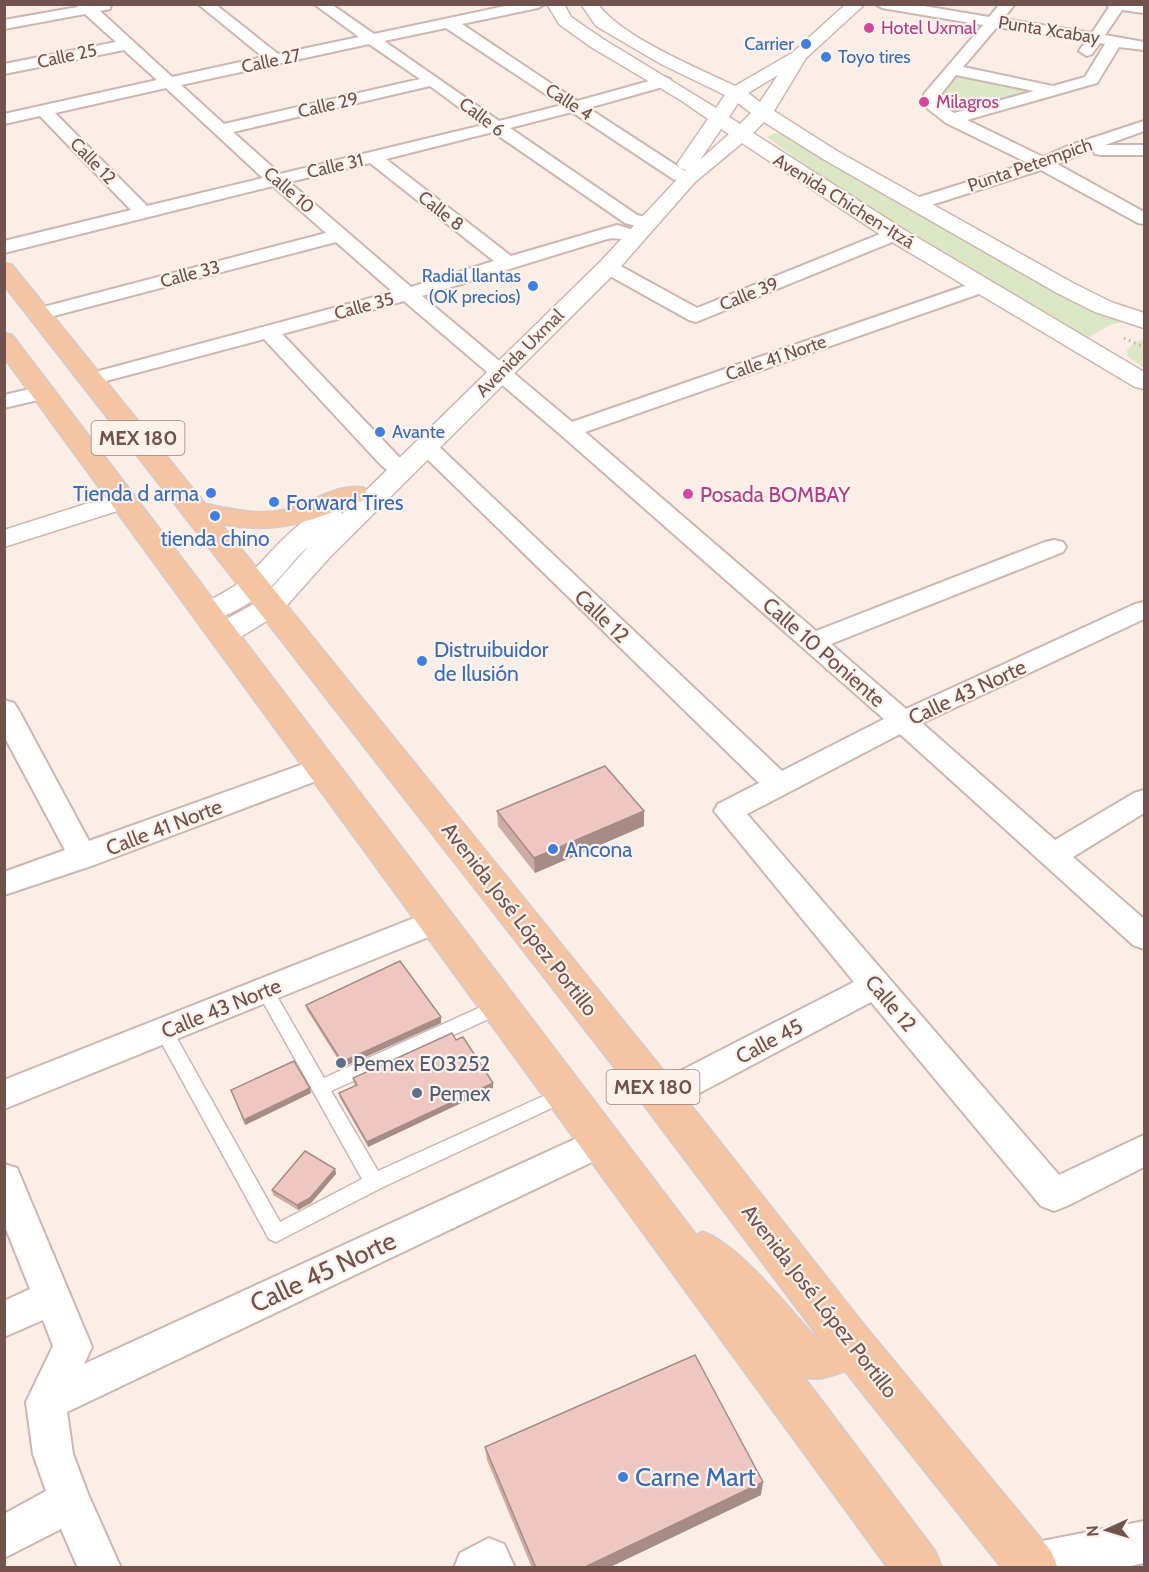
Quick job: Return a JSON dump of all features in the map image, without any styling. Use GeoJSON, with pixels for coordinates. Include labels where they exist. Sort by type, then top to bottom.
{"type":"FeatureCollection","features":[{"type":"Feature","properties":{"kind":"main road","name":"Avenida Chichen-Itzá"},"geometry":{"type":"LineString","coordinates":[[555,4],[565,20],[597,43],[689,97],[784,164],[895,234],[1144,382]]}},
{"type":"Feature","properties":{"kind":"main road","name":"Avenida Chichen-Itzá"},"geometry":{"type":"LineString","coordinates":[[589,4],[602,22],[667,60],[736,93],[763,113],[916,204],[1065,288],[1103,307],[1144,321]]}},
{"type":"Feature","properties":{"kind":"main road","name":"Avenida Uxmal"},"geometry":{"type":"LineString","coordinates":[[215,624],[263,596],[319,552],[395,465],[683,176],[736,93],[793,58],[857,4]]}},
{"type":"Feature","properties":{"kind":"main road"},"geometry":{"type":"LineString","coordinates":[[752,64],[793,58]]}},
{"type":"Feature","properties":{"kind":"main road","name":"Avenida Uxmal"},"geometry":{"type":"LineString","coordinates":[[683,176],[710,162],[763,113],[793,58]]}},
{"type":"Feature","properties":{"kind":"main road"},"geometry":{"type":"LineString","coordinates":[[667,60],[688,64],[722,65]]}},
{"type":"Feature","properties":{"kind":"main road"},"geometry":{"type":"LineString","coordinates":[[710,162],[744,157],[784,164]]}},
{"type":"Feature","properties":{"kind":"main road","name":"Avenida Uxmal"},"geometry":{"type":"LineString","coordinates":[[263,596],[293,545],[354,495],[395,465],[426,447],[493,367],[608,267],[632,227]]}},
{"type":"Feature","properties":{"kind":"main road","name":"Avenida José López Portillo"},"geometry":{"type":"LineString","coordinates":[[4,270],[661,1097],[848,1340],[1031,1566]]}},
{"type":"Feature","properties":{"kind":"main road"},"geometry":{"type":"LineString","coordinates":[[1111,362],[1108,347],[1119,337],[1144,331]]}},
{"type":"Feature","properties":{"kind":"main road","name":"MEX 180"},"geometry":{"type":"LineString","coordinates":[[4,340],[918,1568]]}},
{"type":"Feature","properties":{"kind":"main road"},"geometry":{"type":"LineString","coordinates":[[195,510],[257,521],[277,520],[297,516],[354,495]]}},
{"type":"Feature","properties":{"kind":"main road"},"geometry":{"type":"LineString","coordinates":[[4,539],[123,500]]}},
{"type":"Feature","properties":{"kind":"main road"},"geometry":{"type":"LineString","coordinates":[[612,1157],[763,1311],[796,1349],[811,1358],[829,1356],[848,1340]]}},
{"type":"Feature","properties":{"kind":"street"},"geometry":{"type":"LineString","coordinates":[[4,25],[86,7],[113,4]]}},
{"type":"Feature","properties":{"kind":"street"},"geometry":{"type":"LineString","coordinates":[[205,4],[275,59]]}},
{"type":"Feature","properties":{"kind":"street","name":"Punta Xcabay"},"geometry":{"type":"LineString","coordinates":[[882,4],[1144,46]]}},
{"type":"Feature","properties":{"kind":"street"},"geometry":{"type":"LineString","coordinates":[[1008,4],[930,97],[930,104],[952,119],[1043,164],[1144,219]]}},
{"type":"Feature","properties":{"kind":"street"},"geometry":{"type":"LineString","coordinates":[[1113,4],[1144,9]]}},
{"type":"Feature","properties":{"kind":"street","name":"Calle 6"},"geometry":{"type":"LineString","coordinates":[[323,5],[434,81],[632,227]]}},
{"type":"Feature","properties":{"kind":"street"},"geometry":{"type":"LineString","coordinates":[[1060,88],[1118,5]]}},
{"type":"Feature","properties":{"kind":"street","name":"Calle 27"},"geometry":{"type":"LineString","coordinates":[[4,119],[529,6]]}},
{"type":"Feature","properties":{"kind":"street","name":"Calle 10"},"geometry":{"type":"LineString","coordinates":[[86,7],[276,180],[493,367]]}},
{"type":"Feature","properties":{"kind":"street","name":"Calle 4"},"geometry":{"type":"LineString","coordinates":[[451,24],[683,176]]}},
{"type":"Feature","properties":{"kind":"street"},"geometry":{"type":"LineString","coordinates":[[952,119],[1091,80],[1115,41]]}},
{"type":"Feature","properties":{"kind":"street","name":"Calle 25"},"geometry":{"type":"LineString","coordinates":[[4,69],[129,44]]}},
{"type":"Feature","properties":{"kind":"street"},"geometry":{"type":"LineString","coordinates":[[953,70],[1060,88]]}},
{"type":"Feature","properties":{"kind":"street","name":"Calle 29"},"geometry":{"type":"LineString","coordinates":[[222,129],[434,81]]}},
{"type":"Feature","properties":{"kind":"street","name":"Calle 31"},"geometry":{"type":"LineString","coordinates":[[4,247],[142,211],[576,107],[664,82]]}},
{"type":"Feature","properties":{"kind":"street","name":"Calle 12"},"geometry":{"type":"LineString","coordinates":[[43,110],[142,211]]}},
{"type":"Feature","properties":{"kind":"street","name":"Punta Petempich"},"geometry":{"type":"LineString","coordinates":[[916,204],[1043,164],[1074,150],[1144,126]]}},
{"type":"Feature","properties":{"kind":"street"},"geometry":{"type":"LineString","coordinates":[[1074,150],[1144,150]]}},
{"type":"Feature","properties":{"kind":"street","name":"Calle 8"},"geometry":{"type":"LineString","coordinates":[[374,157],[509,264]]}},
{"type":"Feature","properties":{"kind":"street"},"geometry":{"type":"LineString","coordinates":[[1126,208],[1144,204]]}},
{"type":"Feature","properties":{"kind":"street","name":"Calle 35"},"geometry":{"type":"LineString","coordinates":[[91,380],[408,294],[632,227]]}},
{"type":"Feature","properties":{"kind":"street","name":"Calle 39"},"geometry":{"type":"LineString","coordinates":[[608,267],[696,316],[895,234]]}},
{"type":"Feature","properties":{"kind":"street","name":"Calle 33"},"geometry":{"type":"LineString","coordinates":[[39,314],[341,235]]}},
{"type":"Feature","properties":{"kind":"street","name":"Calle 41 Norte"},"geometry":{"type":"LineString","coordinates":[[569,430],[983,286]]}},
{"type":"Feature","properties":{"kind":"street"},"geometry":{"type":"LineString","coordinates":[[268,331],[395,465]]}},
{"type":"Feature","properties":{"kind":"street","name":"Calle 10 Poniente"},"geometry":{"type":"LineString","coordinates":[[493,367],[569,430],[903,721],[1144,937]]}},
{"type":"Feature","properties":{"kind":"street"},"geometry":{"type":"LineString","coordinates":[[4,402],[44,392]]}},
{"type":"Feature","properties":{"kind":"street","name":"Calle 12"},"geometry":{"type":"LineString","coordinates":[[426,447],[779,784]]}},
{"type":"Feature","properties":{"kind":"street"},"geometry":{"type":"LineString","coordinates":[[812,642],[1054,547]]}},
{"type":"Feature","properties":{"kind":"street","name":"Calle 43 Norte"},"geometry":{"type":"LineString","coordinates":[[728,811],[903,721],[1138,621]]}},
{"type":"Feature","properties":{"kind":"street"},"geometry":{"type":"LineString","coordinates":[[4,709],[83,857]]}},
{"type":"Feature","properties":{"kind":"street","name":"Calle 41 Norte"},"geometry":{"type":"LineString","coordinates":[[4,884],[322,768]]}},
{"type":"Feature","properties":{"kind":"street"},"geometry":{"type":"LineString","coordinates":[[1053,855],[1144,800]]}},
{"type":"Feature","properties":{"kind":"street","name":"Calle 12"},"geometry":{"type":"LineString","coordinates":[[728,811],[1054,1195],[1144,1150]]}},
{"type":"Feature","properties":{"kind":"street","name":"Calle 43 Norte"},"geometry":{"type":"LineString","coordinates":[[4,1095],[437,921]]}},
{"type":"Feature","properties":{"kind":"street","name":"Calle 45"},"geometry":{"type":"LineString","coordinates":[[661,1097],[876,985]]}},
{"type":"Feature","properties":{"kind":"street","name":"Calle 45 Norte"},"geometry":{"type":"LineString","coordinates":[[46,1402],[612,1157]]}},
{"type":"Feature","properties":{"kind":"street"},"geometry":{"type":"LineString","coordinates":[[4,1179],[73,1347],[46,1402],[53,1454],[70,1501],[100,1568]]}},
{"type":"Feature","properties":{"kind":"street"},"geometry":{"type":"LineString","coordinates":[[4,1320],[53,1297]]}},
{"type":"Feature","properties":{"kind":"street"},"geometry":{"type":"LineString","coordinates":[[4,1537],[70,1501]]}},
{"type":"Feature","properties":{"kind":"street"},"geometry":{"type":"LineString","coordinates":[[1031,1566],[1144,1542]]}},
{"type":"Feature","properties":{"kind":"lane"},"geometry":{"type":"LineString","coordinates":[[265,991],[374,1182]]}},
{"type":"Feature","properties":{"kind":"lane"},"geometry":{"type":"LineString","coordinates":[[320,1088],[500,1006]]}},
{"type":"Feature","properties":{"kind":"lane"},"geometry":{"type":"LineString","coordinates":[[164,1031],[276,1233],[374,1182],[565,1094]]}},
{"type":"Feature","properties":{"kind":"green space"},"geometry":{"type":"Polygon","coordinates":[[[959,73],[1038,90],[950,115],[937,106],[935,97],[959,73]]]}},
{"type":"Feature","properties":{"kind":"green space"},"geometry":{"type":"Polygon","coordinates":[[[777,132],[1127,321],[1110,325],[1087,338],[883,215],[804,164],[767,137],[777,132]]]}},
{"type":"Feature","properties":{"kind":"green space"},"geometry":{"type":"Polygon","coordinates":[[[1144,339],[1144,368],[1128,357],[1127,350],[1134,343],[1144,339]]]}},
{"type":"Feature","properties":{"kind":"building","name":"Ancona"},"geometry":{"type":"Polygon","coordinates":[[[605,766],[644,811],[534,858],[497,811],[605,766]]]}},
{"type":"Feature","properties":{"kind":"building","name":"Pemex"},"geometry":{"type":"Polygon","coordinates":[[[400,961],[441,1017],[342,1062],[306,1005],[400,961]]]}},
{"type":"Feature","properties":{"kind":"building","name":"Pemex"},"geometry":{"type":"Polygon","coordinates":[[[452,1033],[456,1040],[463,1037],[493,1083],[367,1142],[339,1093],[357,1085],[353,1078],[452,1033]]]}},
{"type":"Feature","properties":{"kind":"building"},"geometry":{"type":"Polygon","coordinates":[[[294,1061],[310,1088],[244,1120],[231,1090],[294,1061]]]}},
{"type":"Feature","properties":{"kind":"building"},"geometry":{"type":"Polygon","coordinates":[[[305,1151],[335,1169],[310,1198],[297,1205],[272,1190],[305,1151]]]}},
{"type":"Feature","properties":{"kind":"building","name":"Carne Mart"},"geometry":{"type":"Polygon","coordinates":[[[695,1355],[763,1482],[583,1568],[536,1568],[485,1447],[695,1355]]]}},
{"type":"Feature","properties":{"kind":"place","name":"Hotel Uxmal"},"geometry":{"type":"Point","coordinates":[869,28]}},
{"type":"Feature","properties":{"kind":"place","name":"Carrier"},"geometry":{"type":"Point","coordinates":[806,44]}},
{"type":"Feature","properties":{"kind":"place","name":"Toyo tires"},"geometry":{"type":"Point","coordinates":[826,57]}},
{"type":"Feature","properties":{"kind":"place","name":"Milagros"},"geometry":{"type":"Point","coordinates":[924,102]}},
{"type":"Feature","properties":{"kind":"place","name":"Radial llantas (OK precios)"},"geometry":{"type":"Point","coordinates":[533,286]}},
{"type":"Feature","properties":{"kind":"place","name":"Avante"},"geometry":{"type":"Point","coordinates":[380,432]}},
{"type":"Feature","properties":{"kind":"place","name":"Tienda d arma"},"geometry":{"type":"Point","coordinates":[211,493]}},
{"type":"Feature","properties":{"kind":"place","name":"Posada BOMBAY"},"geometry":{"type":"Point","coordinates":[688,494]}},
{"type":"Feature","properties":{"kind":"place","name":"Forward Tires"},"geometry":{"type":"Point","coordinates":[274,502]}},
{"type":"Feature","properties":{"kind":"place","name":"tienda chino"},"geometry":{"type":"Point","coordinates":[215,516]}},
{"type":"Feature","properties":{"kind":"place","name":"Distruibuidor de Ilusión"},"geometry":{"type":"Point","coordinates":[422,661]}},
{"type":"Feature","properties":{"kind":"place","name":"Ancona"},"geometry":{"type":"Point","coordinates":[553,849]}},
{"type":"Feature","properties":{"kind":"place","name":"Pemex E03252"},"geometry":{"type":"Point","coordinates":[341,1063]}},
{"type":"Feature","properties":{"kind":"place","name":"Pemex"},"geometry":{"type":"Point","coordinates":[417,1093]}},
{"type":"Feature","properties":{"kind":"place","name":"Carne Mart"},"geometry":{"type":"Point","coordinates":[623,1477]}}]}
